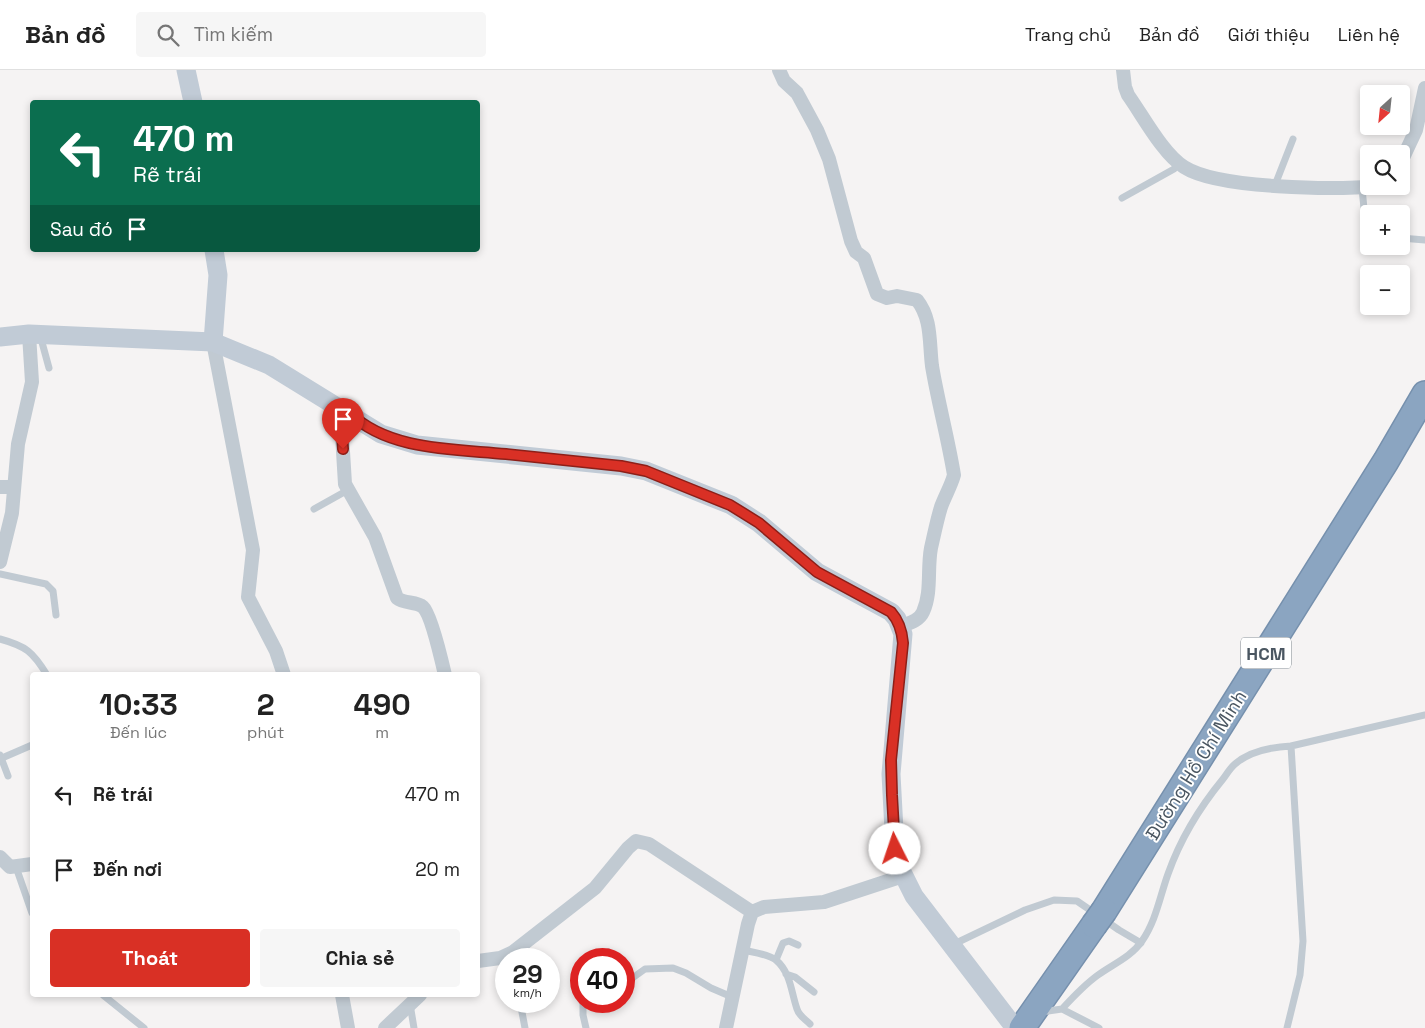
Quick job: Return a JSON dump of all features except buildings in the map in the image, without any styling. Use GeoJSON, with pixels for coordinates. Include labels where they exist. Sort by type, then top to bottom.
{"type":"FeatureCollection","features":[{"type":"Feature","properties":{"kind":"highway","name":"Đường Hồ Chí Minh"},"geometry":{"type":"LineString","coordinates":[[1023,1023],[1099,918],[1386,461],[1425,394]]}},
{"type":"Feature","properties":{"kind":"street"},"geometry":{"type":"LineString","coordinates":[[186,70],[194,100]]}},
{"type":"Feature","properties":{"kind":"street"},"geometry":{"type":"LineString","coordinates":[[778,70],[784,81],[797,93],[818,130],[828,159],[850,241],[856,252],[864,258],[877,294],[887,298],[896,296],[917,300],[924,309],[928,321],[932,366],[954,475],[941,508],[931,548],[928,566],[927,599],[922,614],[914,621],[901,626]]}},
{"type":"Feature","properties":{"kind":"street"},"geometry":{"type":"LineString","coordinates":[[1123,70],[1128,95],[1167,151],[1184,167],[1206,176],[1248,183],[1360,188]]}},
{"type":"Feature","properties":{"kind":"street"},"geometry":{"type":"LineString","coordinates":[[1409,145],[1416,130],[1425,88]]}},
{"type":"Feature","properties":{"kind":"street"},"geometry":{"type":"LineString","coordinates":[[214,252],[218,275],[213,342],[254,550],[248,597],[276,651],[283,672]]}},
{"type":"Feature","properties":{"kind":"street"},"geometry":{"type":"LineString","coordinates":[[0,562],[10,524],[7,487],[32,376],[34,334]]}},
{"type":"Feature","properties":{"kind":"street"},"geometry":{"type":"LineString","coordinates":[[0,337],[34,334],[213,342],[269,365],[350,413],[366,426],[381,434],[417,445],[621,466],[646,471],[672,480],[745,513],[817,572],[891,612],[901,626],[903,643],[891,774],[895,849],[903,876],[914,896],[952,946],[1023,1023]]}},
{"type":"Feature","properties":{"kind":"street"},"geometry":{"type":"LineString","coordinates":[[350,413],[342,435],[344,477],[348,490],[376,537],[397,598],[402,602],[418,604],[427,612],[444,672]]}},
{"type":"Feature","properties":{"kind":"street"},"geometry":{"type":"LineString","coordinates":[[480,961],[500,958],[513,952],[596,888],[628,848],[636,841],[643,841],[649,844],[752,912]]}},
{"type":"Feature","properties":{"kind":"street"},"geometry":{"type":"LineString","coordinates":[[0,857],[10,866],[30,864]]}},
{"type":"Feature","properties":{"kind":"street"},"geometry":{"type":"LineString","coordinates":[[752,912],[764,907],[819,904],[903,876]]}},
{"type":"Feature","properties":{"kind":"street"},"geometry":{"type":"LineString","coordinates":[[726,1028],[752,912]]}},
{"type":"Feature","properties":{"kind":"street"},"geometry":{"type":"LineString","coordinates":[[342,997],[348,1028]]}},
{"type":"Feature","properties":{"kind":"street"},"geometry":{"type":"LineString","coordinates":[[385,1028],[415,1000]]}},
{"type":"Feature","properties":{"kind":"lane"},"geometry":{"type":"LineString","coordinates":[[1275,185],[1293,139]]}},
{"type":"Feature","properties":{"kind":"lane"},"geometry":{"type":"LineString","coordinates":[[1122,198],[1174,169],[1178,162]]}},
{"type":"Feature","properties":{"kind":"lane"},"geometry":{"type":"LineString","coordinates":[[1410,239],[1425,240]]}},
{"type":"Feature","properties":{"kind":"lane"},"geometry":{"type":"LineString","coordinates":[[34,334],[49,368]]}},
{"type":"Feature","properties":{"kind":"lane"},"geometry":{"type":"LineString","coordinates":[[314,509],[348,490]]}},
{"type":"Feature","properties":{"kind":"lane"},"geometry":{"type":"LineString","coordinates":[[0,574],[46,584],[52,591],[56,615]]}},
{"type":"Feature","properties":{"kind":"lane"},"geometry":{"type":"LineString","coordinates":[[0,639],[28,649],[37,658],[46,672]]}},
{"type":"Feature","properties":{"kind":"lane"},"geometry":{"type":"LineString","coordinates":[[1023,1023],[1062,1009],[1090,981],[1130,956],[1141,944],[1147,933],[1168,872],[1191,825],[1216,787],[1235,764],[1254,753],[1272,747],[1291,746],[1425,714]]}},
{"type":"Feature","properties":{"kind":"lane"},"geometry":{"type":"LineString","coordinates":[[8,776],[1,757],[30,746]]}},
{"type":"Feature","properties":{"kind":"lane"},"geometry":{"type":"LineString","coordinates":[[1288,1028],[1300,975],[1303,941],[1291,746]]}},
{"type":"Feature","properties":{"kind":"lane"},"geometry":{"type":"LineString","coordinates":[[16,867],[30,907]]}},
{"type":"Feature","properties":{"kind":"lane"},"geometry":{"type":"LineString","coordinates":[[952,946],[1025,910],[1054,900],[1077,901],[1141,944]]}},
{"type":"Feature","properties":{"kind":"lane"},"geometry":{"type":"LineString","coordinates":[[776,960],[783,943],[789,941],[798,944]]}},
{"type":"Feature","properties":{"kind":"lane"},"geometry":{"type":"LineString","coordinates":[[743,950],[776,960],[786,974],[800,1016],[810,1024]]}},
{"type":"Feature","properties":{"kind":"lane"},"geometry":{"type":"LineString","coordinates":[[635,976],[645,969],[673,968],[732,997]]}},
{"type":"Feature","properties":{"kind":"lane"},"geometry":{"type":"LineString","coordinates":[[786,974],[795,977],[814,992]]}},
{"type":"Feature","properties":{"kind":"lane"},"geometry":{"type":"LineString","coordinates":[[105,997],[144,1028]]}},
{"type":"Feature","properties":{"kind":"lane"},"geometry":{"type":"LineString","coordinates":[[414,1028],[415,1000]]}},
{"type":"Feature","properties":{"kind":"lane"},"geometry":{"type":"LineString","coordinates":[[1062,1009],[1099,1028]]}},
{"type":"Feature","properties":{"kind":"lane"},"geometry":{"type":"LineString","coordinates":[[522,1013],[525,1028]]}},
{"type":"Feature","properties":{"kind":"lane"},"geometry":{"type":"LineString","coordinates":[[583,1013],[586,1028]]}},
{"type":"Feature","properties":{"kind":"route"},"geometry":{"type":"LineString","coordinates":[[343,449],[342,435],[350,413],[366,426],[381,434],[417,445],[621,466],[646,471],[672,480],[745,513],[817,572],[891,612],[901,626],[903,643],[891,760],[895,849]]}}]}
